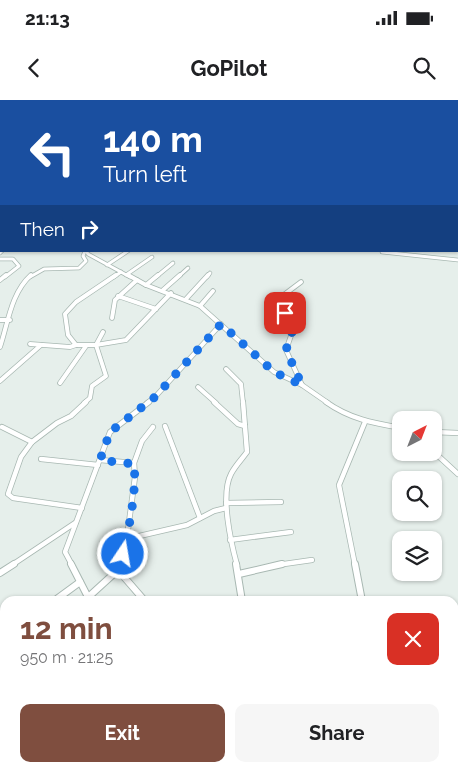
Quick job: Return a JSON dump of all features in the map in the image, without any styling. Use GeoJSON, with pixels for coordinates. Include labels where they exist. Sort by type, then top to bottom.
{"type":"FeatureCollection","features":[{"type":"Feature","properties":{"kind":"street"},"geometry":{"type":"LineString","coordinates":[[0,347],[10,320],[16,295],[23,283],[41,270],[79,268],[86,261],[83,256],[85,252]]}},
{"type":"Feature","properties":{"kind":"street"},"geometry":{"type":"LineString","coordinates":[[87,252],[146,285],[171,293],[200,306],[274,372],[302,385],[336,410],[365,422],[392,426]]}},
{"type":"Feature","properties":{"kind":"street"},"geometry":{"type":"LineString","coordinates":[[107,265],[126,252]]}},
{"type":"Feature","properties":{"kind":"street"},"geometry":{"type":"LineString","coordinates":[[382,252],[458,260]]}},
{"type":"Feature","properties":{"kind":"street"},"geometry":{"type":"LineString","coordinates":[[76,345],[68,335],[65,314],[76,302],[152,257]]}},
{"type":"Feature","properties":{"kind":"street"},"geometry":{"type":"LineString","coordinates":[[0,259],[15,260],[20,266],[0,280]]}},
{"type":"Feature","properties":{"kind":"street"},"geometry":{"type":"LineString","coordinates":[[146,285],[173,263]]}},
{"type":"Feature","properties":{"kind":"street"},"geometry":{"type":"LineString","coordinates":[[163,290],[188,268]]}},
{"type":"Feature","properties":{"kind":"street"},"geometry":{"type":"LineString","coordinates":[[186,299],[210,273]]}},
{"type":"Feature","properties":{"kind":"street"},"geometry":{"type":"LineString","coordinates":[[112,318],[115,300],[137,280]]}},
{"type":"Feature","properties":{"kind":"street"},"geometry":{"type":"LineString","coordinates":[[300,282],[277,300],[294,326],[286,350],[302,385]]}},
{"type":"Feature","properties":{"kind":"street"},"geometry":{"type":"LineString","coordinates":[[200,306],[213,291]]}},
{"type":"Feature","properties":{"kind":"street"},"geometry":{"type":"LineString","coordinates":[[30,344],[70,347],[126,340],[171,293]]}},
{"type":"Feature","properties":{"kind":"street"},"geometry":{"type":"LineString","coordinates":[[118,296],[156,309]]}},
{"type":"Feature","properties":{"kind":"street"},"geometry":{"type":"LineString","coordinates":[[0,320],[10,320]]}},
{"type":"Feature","properties":{"kind":"street"},"geometry":{"type":"LineString","coordinates":[[86,596],[65,552],[110,432],[155,397],[221,324]]}},
{"type":"Feature","properties":{"kind":"street"},"geometry":{"type":"LineString","coordinates":[[82,508],[9,497],[8,494],[20,457],[32,442],[57,423],[71,416],[90,398],[90,388],[94,382],[106,376],[96,345],[103,332]]}},
{"type":"Feature","properties":{"kind":"street"},"geometry":{"type":"LineString","coordinates":[[0,381],[40,345]]}},
{"type":"Feature","properties":{"kind":"street"},"geometry":{"type":"LineString","coordinates":[[60,383],[86,346]]}},
{"type":"Feature","properties":{"kind":"street"},"geometry":{"type":"LineString","coordinates":[[226,369],[241,384],[247,452],[230,475],[226,506],[230,540],[239,574],[241,596]]}},
{"type":"Feature","properties":{"kind":"street"},"geometry":{"type":"LineString","coordinates":[[198,387],[238,424],[245,426]]}},
{"type":"Feature","properties":{"kind":"street"},"geometry":{"type":"LineString","coordinates":[[361,596],[339,484],[365,422]]}},
{"type":"Feature","properties":{"kind":"street"},"geometry":{"type":"LineString","coordinates":[[165,426],[200,518]]}},
{"type":"Feature","properties":{"kind":"street"},"geometry":{"type":"LineString","coordinates":[[2,427],[32,442]]}},
{"type":"Feature","properties":{"kind":"street"},"geometry":{"type":"LineString","coordinates":[[92,596],[118,570],[127,537],[136,476],[134,464],[142,441],[153,427]]}},
{"type":"Feature","properties":{"kind":"street"},"geometry":{"type":"LineString","coordinates":[[442,432],[458,433]]}},
{"type":"Feature","properties":{"kind":"street"},"geometry":{"type":"LineString","coordinates":[[41,459],[134,464]]}},
{"type":"Feature","properties":{"kind":"street"},"geometry":{"type":"LineString","coordinates":[[442,459],[458,474]]}},
{"type":"Feature","properties":{"kind":"street"},"geometry":{"type":"LineString","coordinates":[[127,537],[135,537],[187,525],[226,506],[281,502]]}},
{"type":"Feature","properties":{"kind":"street"},"geometry":{"type":"LineString","coordinates":[[0,573],[76,522]]}},
{"type":"Feature","properties":{"kind":"street"},"geometry":{"type":"LineString","coordinates":[[230,540],[291,532]]}},
{"type":"Feature","properties":{"kind":"street"},"geometry":{"type":"LineString","coordinates":[[239,574],[282,564],[312,560]]}},
{"type":"Feature","properties":{"kind":"street"},"geometry":{"type":"LineString","coordinates":[[118,570],[141,596]]}},
{"type":"Feature","properties":{"kind":"street"},"geometry":{"type":"LineString","coordinates":[[61,596],[80,582]]}},
{"type":"Feature","properties":{"kind":"route"},"geometry":{"type":"LineString","coordinates":[[123,554],[136,476],[134,464],[100,460],[110,432],[155,397],[221,324],[274,372],[302,385],[286,350],[294,326],[285,313]]}}]}
